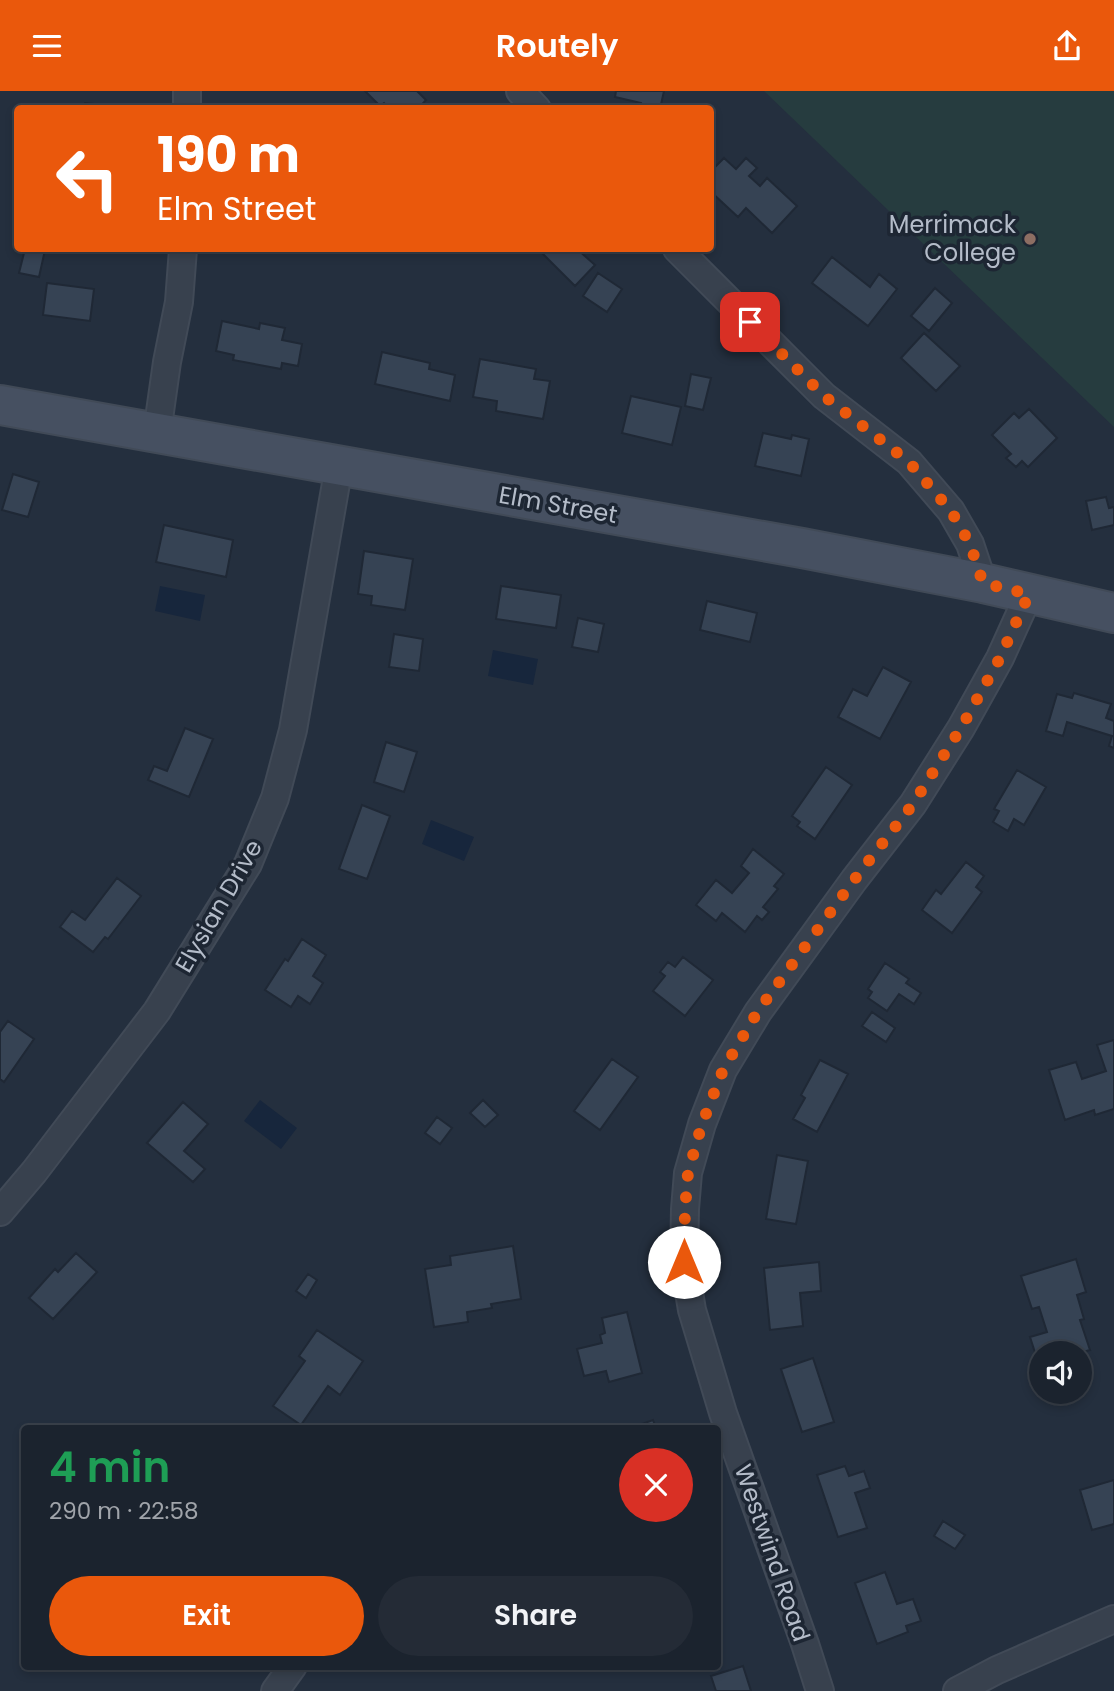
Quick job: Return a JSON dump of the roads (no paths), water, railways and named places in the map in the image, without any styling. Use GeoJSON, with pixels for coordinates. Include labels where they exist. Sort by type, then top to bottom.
{"type":"FeatureCollection","features":[{"type":"Feature","properties":{"kind":"main road","name":"Elm Street"},"geometry":{"type":"LineString","coordinates":[[0,405],[802,548],[983,583],[1114,613]]}},
{"type":"Feature","properties":{"kind":"street"},"geometry":{"type":"LineString","coordinates":[[520,91],[533,105]]}},
{"type":"Feature","properties":{"kind":"street"},"geometry":{"type":"LineString","coordinates":[[157,433],[179,302],[183,252]]}},
{"type":"Feature","properties":{"kind":"street"},"geometry":{"type":"LineString","coordinates":[[680,252],[824,396],[909,462],[951,511],[970,544],[983,583]]}},
{"type":"Feature","properties":{"kind":"street","name":"Elysian Drive"},"geometry":{"type":"LineString","coordinates":[[0,1212],[34,1172],[157,1011],[248,864],[275,798],[293,730],[340,466]]}},
{"type":"Feature","properties":{"kind":"street","name":"Westwind Road"},"geometry":{"type":"LineString","coordinates":[[820,1691],[723,1413],[692,1310],[684,1262],[688,1173],[702,1124],[723,1070],[758,1011],[913,804],[961,728],[1000,658],[1029,594]]}},
{"type":"Feature","properties":{"kind":"street"},"geometry":{"type":"LineString","coordinates":[[957,1691],[997,1670],[1114,1619]]}},
{"type":"Feature","properties":{"kind":"street"},"geometry":{"type":"LineString","coordinates":[[275,1691],[290,1670]]}},
{"type":"Feature","properties":{"kind":"water"},"geometry":{"type":"Polygon","coordinates":[[[160,586],[205,595],[200,621],[155,611],[160,586]]]}},
{"type":"Feature","properties":{"kind":"water"},"geometry":{"type":"Polygon","coordinates":[[[493,650],[538,659],[533,685],[488,676],[493,650]]]}},
{"type":"Feature","properties":{"kind":"water"},"geometry":{"type":"Polygon","coordinates":[[[431,820],[474,837],[464,861],[422,844],[431,820]]]}},
{"type":"Feature","properties":{"kind":"water"},"geometry":{"type":"Polygon","coordinates":[[[260,1100],[297,1128],[281,1149],[244,1121],[260,1100]]]}},
{"type":"Feature","properties":{"kind":"place","name":"Merrimack College"},"geometry":{"type":"Point","coordinates":[1030,239]}}]}
